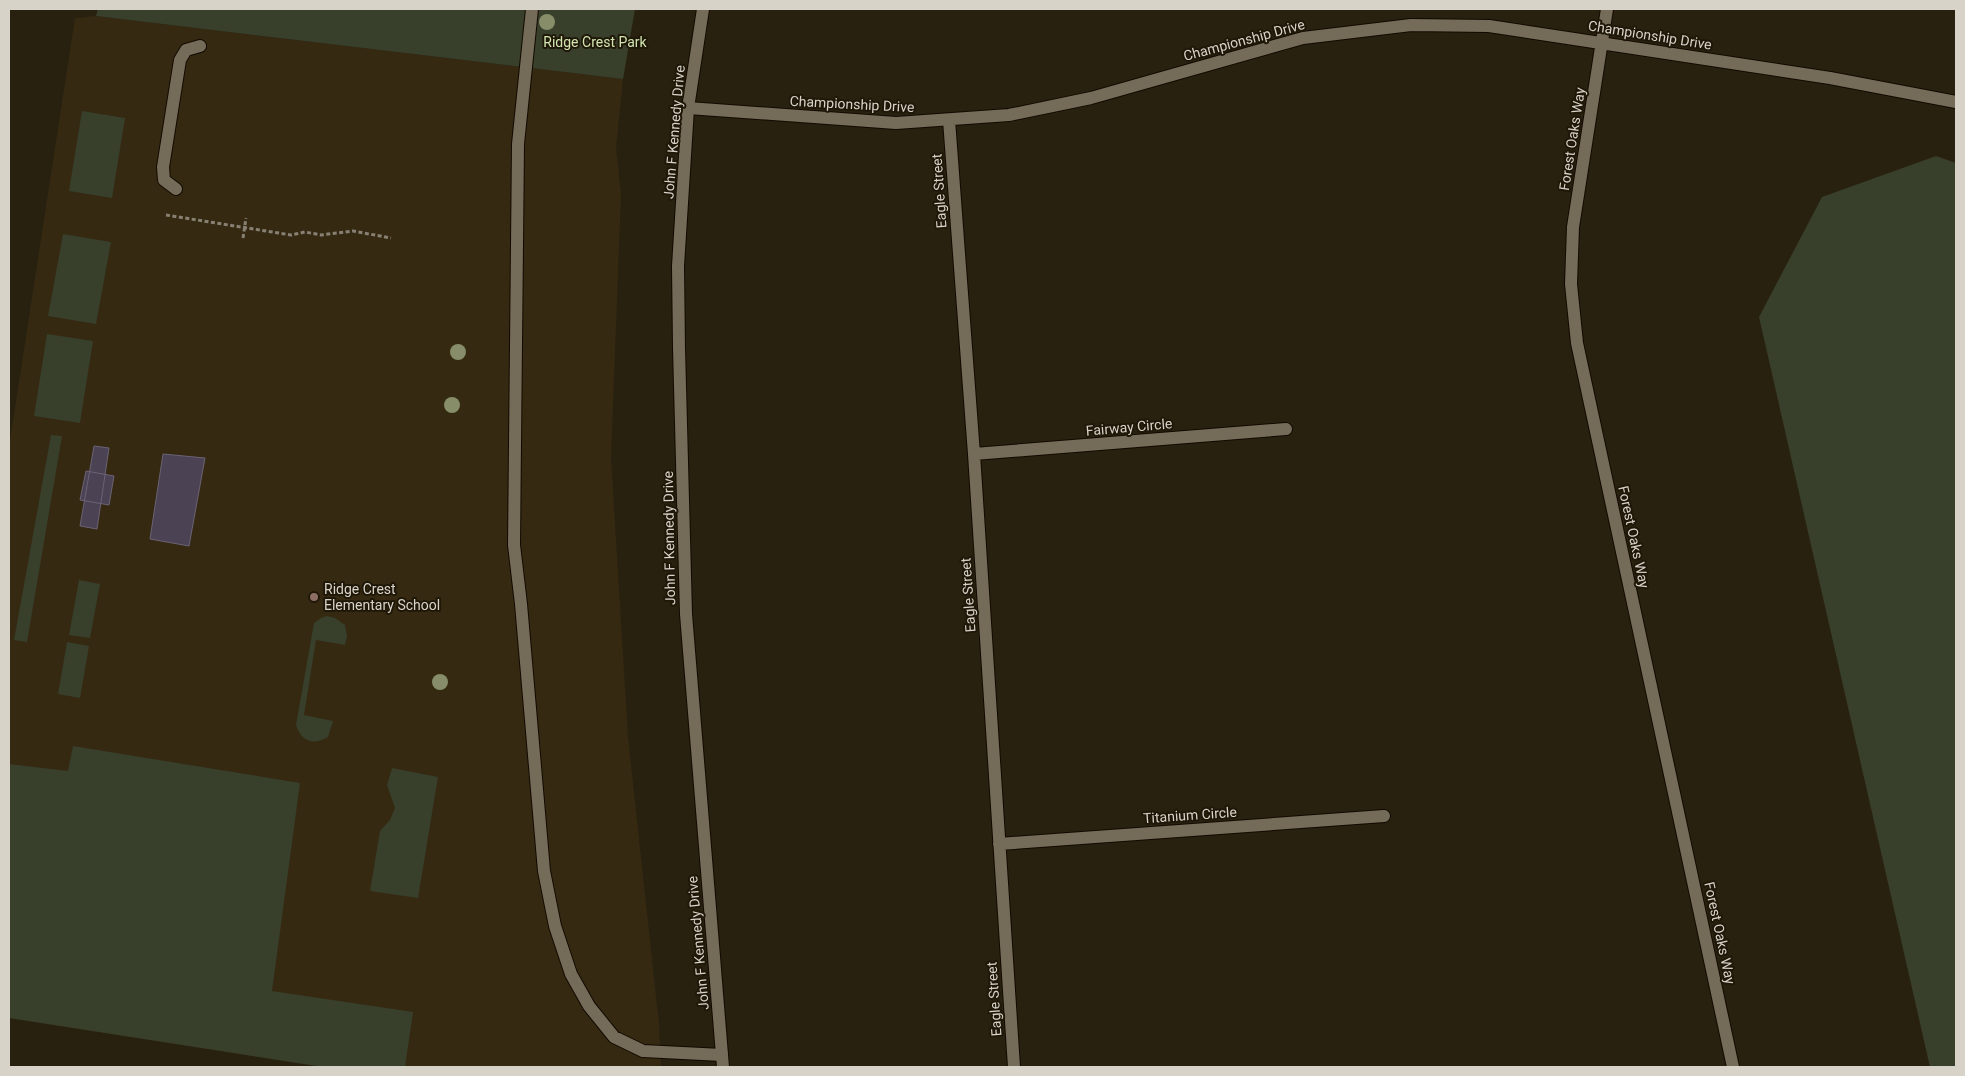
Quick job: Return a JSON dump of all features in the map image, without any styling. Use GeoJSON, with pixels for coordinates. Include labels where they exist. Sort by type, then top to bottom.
{"type":"FeatureCollection","features":[{"type":"Feature","properties":{"kind":"street"},"geometry":{"type":"LineString","coordinates":[[532,9],[518,144],[514,546],[521,604],[544,871],[555,926],[571,974],[589,1006],[614,1037],[643,1051],[723,1061]]}},
{"type":"Feature","properties":{"kind":"street","name":"John F Kennedy Drive"},"geometry":{"type":"LineString","coordinates":[[703,9],[688,108],[678,266],[686,614],[723,1061]]}},
{"type":"Feature","properties":{"kind":"street","name":"Forest Oaks Way"},"geometry":{"type":"LineString","coordinates":[[1607,9],[1573,227],[1571,284],[1577,343],[1733,1067]]}},
{"type":"Feature","properties":{"kind":"street","name":"Championship Drive"},"geometry":{"type":"LineString","coordinates":[[688,108],[896,123],[1009,115],[1090,98],[1303,38],[1411,25],[1488,26],[1602,42],[1830,78],[1956,102]]}},
{"type":"Feature","properties":{"kind":"street"},"geometry":{"type":"LineString","coordinates":[[176,189],[164,180],[163,167],[178,69],[182,54],[192,47],[200,46]]}},
{"type":"Feature","properties":{"kind":"street","name":"Eagle Street"},"geometry":{"type":"LineString","coordinates":[[949,120],[974,454],[1014,1067]]}},
{"type":"Feature","properties":{"kind":"street","name":"Fairway Circle"},"geometry":{"type":"LineString","coordinates":[[974,454],[1286,429]]}},
{"type":"Feature","properties":{"kind":"street","name":"Titanium Circle"},"geometry":{"type":"LineString","coordinates":[[1000,844],[1384,816]]}},
{"type":"Feature","properties":{"kind":"path"},"geometry":{"type":"LineString","coordinates":[[166,215],[291,235],[305,232],[321,235],[353,231],[391,238]]}},
{"type":"Feature","properties":{"kind":"path"},"geometry":{"type":"LineString","coordinates":[[243,238],[246,218]]}},
{"type":"Feature","properties":{"kind":"shaded area","name":"Ridge Crest Elementary School"},"geometry":{"type":"Polygon","coordinates":[[[96,16],[623,79],[616,148],[621,194],[611,457],[628,737],[659,1024],[661,1067],[323,1067],[9,1018],[9,447],[75,18],[96,16]]]}},
{"type":"Feature","properties":{"kind":"green space","name":"Ridge Crest Park"},"geometry":{"type":"Polygon","coordinates":[[[98,9],[635,9],[623,79],[96,16],[98,9]]]}},
{"type":"Feature","properties":{"kind":"green space"},"geometry":{"type":"Polygon","coordinates":[[[82,111],[125,118],[112,198],[69,191],[82,111]]]}},
{"type":"Feature","properties":{"kind":"green space"},"geometry":{"type":"Polygon","coordinates":[[[1936,156],[1956,163],[1956,1067],[1930,1067],[1759,317],[1822,197],[1936,156]]]}},
{"type":"Feature","properties":{"kind":"green space"},"geometry":{"type":"Polygon","coordinates":[[[63,234],[111,242],[96,324],[48,316],[63,234]]]}},
{"type":"Feature","properties":{"kind":"green space"},"geometry":{"type":"Polygon","coordinates":[[[47,334],[93,341],[80,423],[34,416],[47,334]]]}},
{"type":"Feature","properties":{"kind":"green space"},"geometry":{"type":"Polygon","coordinates":[[[51,435],[62,436],[27,642],[14,640],[51,435]]]}},
{"type":"Feature","properties":{"kind":"green space"},"geometry":{"type":"Polygon","coordinates":[[[79,580],[100,584],[90,638],[69,635],[79,580]]]}},
{"type":"Feature","properties":{"kind":"green space"},"geometry":{"type":"Polygon","coordinates":[[[327,616],[335,618],[345,625],[347,636],[345,645],[316,640],[304,715],[333,721],[328,737],[323,740],[313,741],[304,738],[296,725],[314,623],[327,616]]]}},
{"type":"Feature","properties":{"kind":"green space"},"geometry":{"type":"Polygon","coordinates":[[[67,642],[89,646],[80,698],[58,694],[67,642]]]}},
{"type":"Feature","properties":{"kind":"green space"},"geometry":{"type":"Polygon","coordinates":[[[73,746],[300,783],[272,991],[413,1012],[405,1067],[323,1067],[9,1018],[9,764],[68,771],[73,746]]]}},
{"type":"Feature","properties":{"kind":"green space"},"geometry":{"type":"Polygon","coordinates":[[[392,768],[438,777],[418,898],[370,891],[380,831],[390,820],[395,808],[387,785],[392,768]]]}},
{"type":"Feature","properties":{"kind":"building"},"geometry":{"type":"Polygon","coordinates":[[[94,446],[109,448],[97,529],[80,526],[94,446]]]}},
{"type":"Feature","properties":{"kind":"building"},"geometry":{"type":"Polygon","coordinates":[[[163,454],[205,458],[189,546],[150,539],[163,454]]]}},
{"type":"Feature","properties":{"kind":"building"},"geometry":{"type":"Polygon","coordinates":[[[86,471],[114,476],[109,505],[80,500],[86,471]]]}},
{"type":"Feature","properties":{"kind":"place","name":"Ridge Crest Elementary School"},"geometry":{"type":"Point","coordinates":[314,597]}}]}
